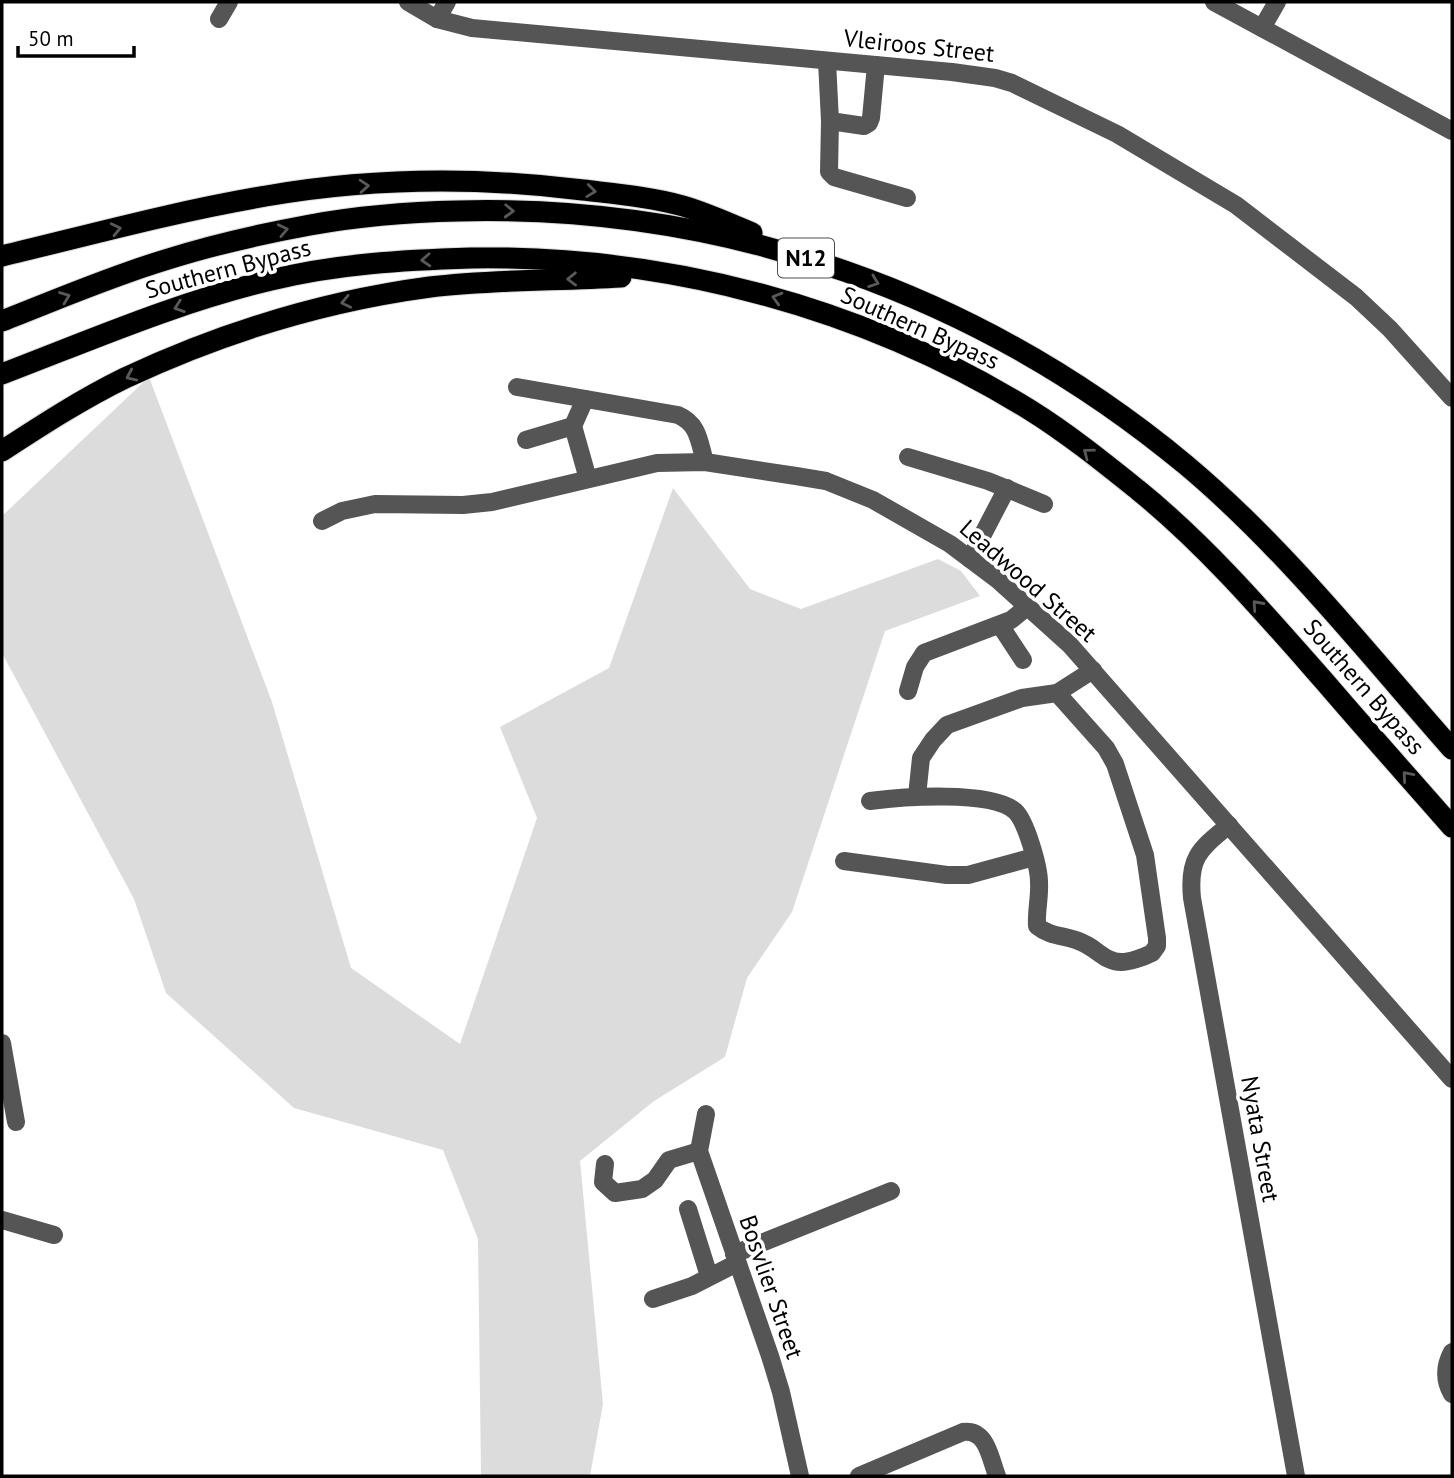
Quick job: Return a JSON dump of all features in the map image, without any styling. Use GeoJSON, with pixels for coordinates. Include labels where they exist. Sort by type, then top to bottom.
{"type":"FeatureCollection","features":[{"type":"Feature","properties":{"kind":"highway"},"geometry":{"type":"LineString","coordinates":[[2,256],[265,196],[372,185],[475,182],[543,185],[679,205],[725,221],[795,254]]}},
{"type":"Feature","properties":{"kind":"highway","name":"Southern Bypass"},"geometry":{"type":"LineString","coordinates":[[2,321],[164,260],[240,239],[313,224],[398,214],[495,210],[631,219],[734,238],[795,254],[879,283],[966,321],[1026,352],[1085,389],[1145,432],[1227,502],[1267,541],[1452,749]]}},
{"type":"Feature","properties":{"kind":"highway","name":"Southern Bypass"},"geometry":{"type":"LineString","coordinates":[[2,374],[198,300],[321,270],[425,259],[573,261],[665,272],[733,286],[835,317],[935,358],[1033,412],[1140,491],[1203,549],[1251,599],[1452,827]]}},
{"type":"Feature","properties":{"kind":"highway"},"geometry":{"type":"LineString","coordinates":[[2,451],[74,405],[124,378],[224,338],[316,309],[430,287],[665,272]]}},
{"type":"Feature","properties":{"kind":"street"},"geometry":{"type":"LineString","coordinates":[[219,19],[229,2]]}},
{"type":"Feature","properties":{"kind":"street","name":"Vleiroos Street"},"geometry":{"type":"LineString","coordinates":[[408,2],[436,19],[472,28],[977,75],[1012,83],[1080,115],[1163,160],[1236,205],[1356,297],[1390,329],[1452,398]]}},
{"type":"Feature","properties":{"kind":"street"},"geometry":{"type":"LineString","coordinates":[[436,19],[447,2]]}},
{"type":"Feature","properties":{"kind":"street"},"geometry":{"type":"LineString","coordinates":[[1214,2],[1452,131]]}},
{"type":"Feature","properties":{"kind":"street"},"geometry":{"type":"LineString","coordinates":[[1258,26],[1266,2]]}},
{"type":"Feature","properties":{"kind":"street"},"geometry":{"type":"LineString","coordinates":[[1258,26],[1277,2]]}},
{"type":"Feature","properties":{"kind":"street"},"geometry":{"type":"LineString","coordinates":[[827,61],[829,172],[834,177],[907,198]]}},
{"type":"Feature","properties":{"kind":"street"},"geometry":{"type":"LineString","coordinates":[[830,121],[864,126],[869,123],[876,65]]}},
{"type":"Feature","properties":{"kind":"street"},"geometry":{"type":"LineString","coordinates":[[517,387],[678,415],[689,420],[694,427],[705,462]]}},
{"type":"Feature","properties":{"kind":"street"},"geometry":{"type":"LineString","coordinates":[[586,399],[573,426],[588,480]]}},
{"type":"Feature","properties":{"kind":"street"},"geometry":{"type":"LineString","coordinates":[[526,440],[573,426]]}},
{"type":"Feature","properties":{"kind":"street"},"geometry":{"type":"LineString","coordinates":[[908,457],[974,476],[1044,504]]}},
{"type":"Feature","properties":{"kind":"street","name":"Leadwood Street"},"geometry":{"type":"LineString","coordinates":[[322,521],[356,507],[492,502],[657,463],[705,462],[806,477],[850,489],[950,544],[1070,645],[1452,1079]]}},
{"type":"Feature","properties":{"kind":"street"},"geometry":{"type":"LineString","coordinates":[[970,559],[1007,488]]}},
{"type":"Feature","properties":{"kind":"street"},"geometry":{"type":"LineString","coordinates":[[908,691],[915,667],[924,653],[1000,625],[1027,607]]}},
{"type":"Feature","properties":{"kind":"street"},"geometry":{"type":"LineString","coordinates":[[1000,625],[1023,660]]}},
{"type":"Feature","properties":{"kind":"street"},"geometry":{"type":"LineString","coordinates":[[917,796],[921,758],[947,725],[1022,698],[1057,693],[1093,670]]}},
{"type":"Feature","properties":{"kind":"street"},"geometry":{"type":"LineString","coordinates":[[870,801],[917,796],[1004,804],[1016,812],[1023,823],[1034,857],[1039,882],[1037,926],[1048,935],[1068,937],[1086,944],[1106,958],[1121,962],[1152,953],[1157,946],[1157,938],[1145,855],[1115,764],[1106,748],[1057,693]]}},
{"type":"Feature","properties":{"kind":"street","name":"Nyata Street"},"geometry":{"type":"LineString","coordinates":[[1230,825],[1199,850],[1191,872],[1192,898],[1296,1476]]}},
{"type":"Feature","properties":{"kind":"street"},"geometry":{"type":"LineString","coordinates":[[844,861],[947,875],[968,874],[1034,857]]}},
{"type":"Feature","properties":{"kind":"street"},"geometry":{"type":"LineString","coordinates":[[2,1043],[16,1122]]}},
{"type":"Feature","properties":{"kind":"street","name":"Bosvlier Street"},"geometry":{"type":"LineString","coordinates":[[706,1114],[699,1152],[781,1392],[800,1476]]}},
{"type":"Feature","properties":{"kind":"street"},"geometry":{"type":"LineString","coordinates":[[605,1164],[603,1182],[615,1193],[629,1192],[642,1189],[655,1180],[669,1160],[699,1152]]}},
{"type":"Feature","properties":{"kind":"street"},"geometry":{"type":"LineString","coordinates":[[653,1298],[692,1286],[736,1259],[891,1191]]}},
{"type":"Feature","properties":{"kind":"street"},"geometry":{"type":"LineString","coordinates":[[688,1209],[709,1276]]}},
{"type":"Feature","properties":{"kind":"street"},"geometry":{"type":"LineString","coordinates":[[2,1220],[54,1235]]}},
{"type":"Feature","properties":{"kind":"street"},"geometry":{"type":"LineString","coordinates":[[1452,1352],[1446,1370],[1446,1380],[1452,1394]]}},
{"type":"Feature","properties":{"kind":"street"},"geometry":{"type":"LineString","coordinates":[[859,1476],[971,1431],[979,1435],[984,1442],[996,1476]]}},
{"type":"Feature","properties":{"kind":"shaded area"},"geometry":{"type":"Polygon","coordinates":[[[149,377],[272,702],[351,968],[460,1044],[537,818],[500,727],[609,668],[673,488],[750,589],[801,609],[938,559],[961,571],[980,596],[885,631],[792,912],[747,978],[725,1057],[654,1101],[580,1161],[603,1404],[590,1476],[481,1476],[478,1239],[443,1150],[294,1108],[166,993],[134,899],[2,653],[2,516],[149,377]]]}}]}
